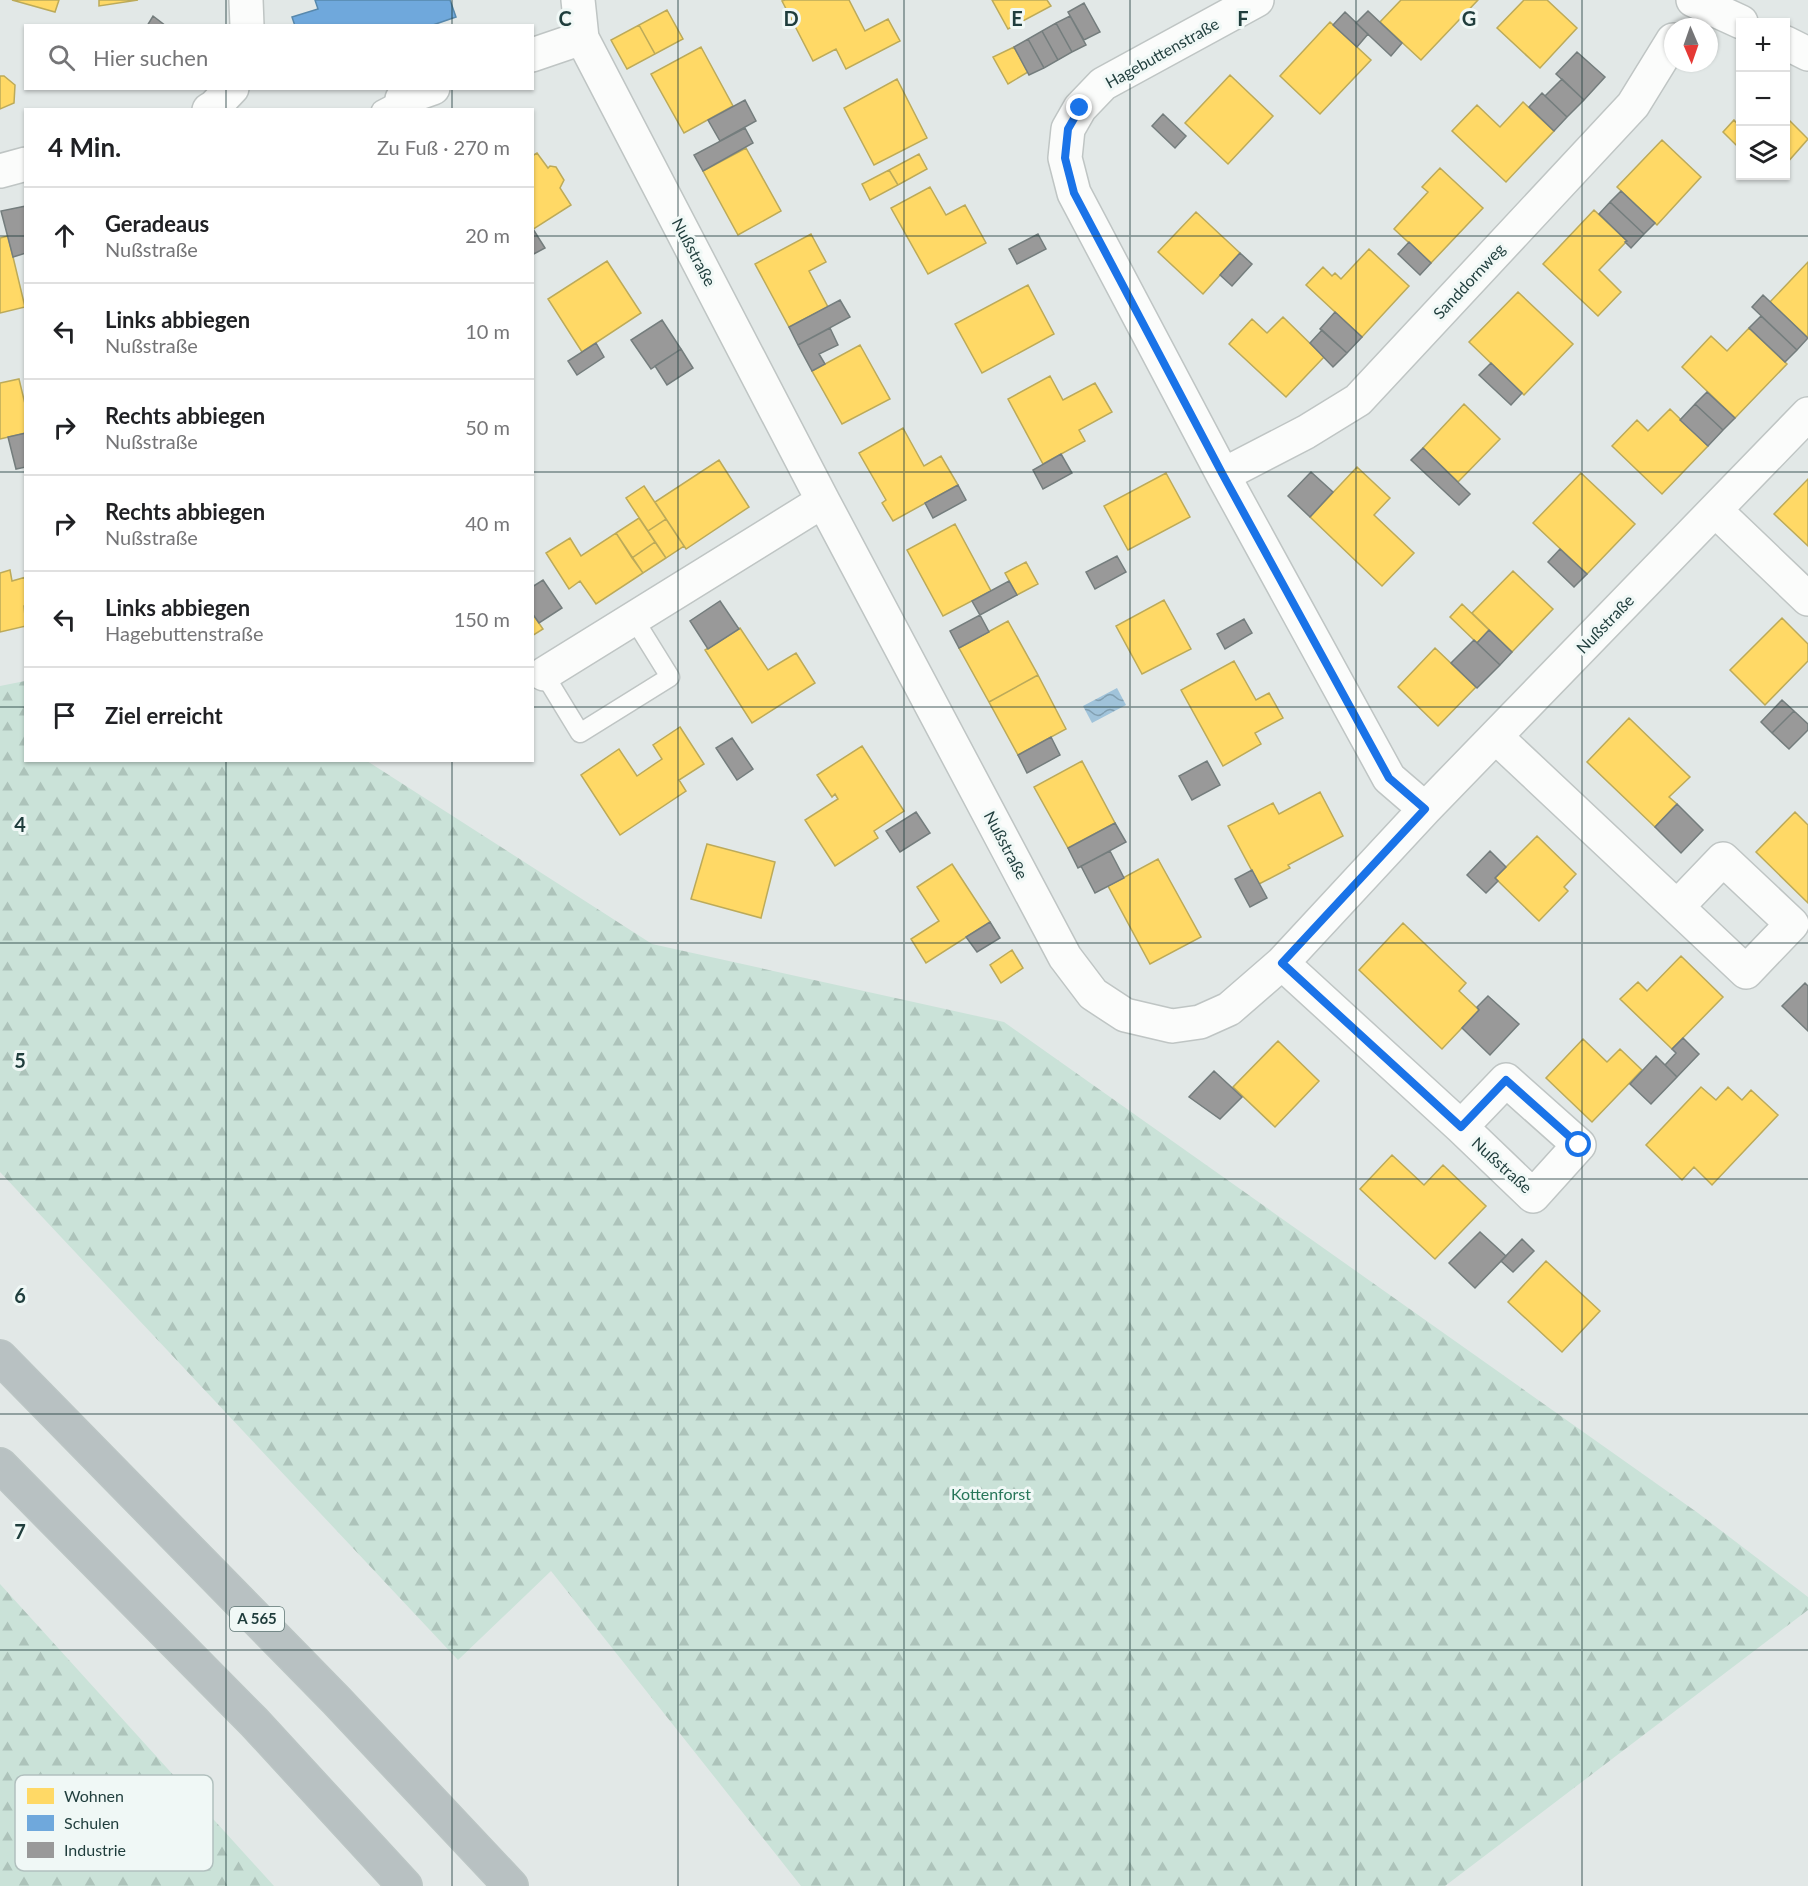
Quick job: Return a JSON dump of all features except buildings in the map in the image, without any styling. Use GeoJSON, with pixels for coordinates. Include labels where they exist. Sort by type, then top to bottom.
{"type":"FeatureCollection","features":[{"type":"Feature","properties":{"kind":"highway","name":"A 565"},"geometry":{"type":"LineString","coordinates":[[0,1357],[327,1691],[511,1886]]}},
{"type":"Feature","properties":{"kind":"highway"},"geometry":{"type":"LineString","coordinates":[[0,1465],[254,1722],[405,1886]]}},
{"type":"Feature","properties":{"kind":"street"},"geometry":{"type":"LineString","coordinates":[[246,0],[247,24]]}},
{"type":"Feature","properties":{"kind":"street","name":"Nußstraße"},"geometry":{"type":"LineString","coordinates":[[578,0],[582,38],[823,501],[1065,957],[1093,994],[1125,1016],[1173,1026],[1200,1022],[1229,1010],[1282,963],[1425,809],[1808,414]]}},
{"type":"Feature","properties":{"kind":"street","name":"Hagebuttenstraße"},"geometry":{"type":"LineString","coordinates":[[1257,0],[1103,84],[1080,108],[1068,129],[1065,158],[1074,193],[1223,475],[1389,778],[1425,809]]}},
{"type":"Feature","properties":{"kind":"street"},"geometry":{"type":"LineString","coordinates":[[1690,10],[1736,21]]}},
{"type":"Feature","properties":{"kind":"street"},"geometry":{"type":"LineString","coordinates":[[534,53],[582,38]]}},
{"type":"Feature","properties":{"kind":"street"},"geometry":{"type":"LineString","coordinates":[[1790,46],[1808,54]]}},
{"type":"Feature","properties":{"kind":"street","name":"Sanddornweg"},"geometry":{"type":"LineString","coordinates":[[1223,475],[1306,432],[1358,400],[1633,105],[1664,55]]}},
{"type":"Feature","properties":{"kind":"street"},"geometry":{"type":"LineString","coordinates":[[212,108],[230,90]]}},
{"type":"Feature","properties":{"kind":"street"},"geometry":{"type":"LineString","coordinates":[[392,104],[428,90]]}},
{"type":"Feature","properties":{"kind":"street"},"geometry":{"type":"LineString","coordinates":[[0,171],[24,165]]}},
{"type":"Feature","properties":{"kind":"street"},"geometry":{"type":"LineString","coordinates":[[544,674],[823,501]]}},
{"type":"Feature","properties":{"kind":"street"},"geometry":{"type":"LineString","coordinates":[[1715,510],[1808,599]]}},
{"type":"Feature","properties":{"kind":"street"},"geometry":{"type":"LineString","coordinates":[[1496,737],[1677,907]]}},
{"type":"Feature","properties":{"kind":"street","name":"Nußstraße"},"geometry":{"type":"LineString","coordinates":[[1282,963],[1461,1127]]}},
{"type":"Feature","properties":{"kind":"lane"},"geometry":{"type":"LineString","coordinates":[[544,674],[580,733],[670,678],[634,619]]}},
{"type":"Feature","properties":{"kind":"green space","name":"Kottenforst"},"geometry":{"type":"Polygon","coordinates":[[[24,681],[24,762],[369,762],[652,944],[1004,1022],[1698,1513],[1808,1597],[1808,1610],[1445,1886],[801,1886],[551,1571],[458,1660],[0,1172],[0,686],[24,681]]]}},
{"type":"Feature","properties":{"kind":"green space"},"geometry":{"type":"Polygon","coordinates":[[[0,1584],[173,1775],[15,1775],[15,1871],[213,1871],[213,1819],[274,1886],[0,1886],[0,1584]]]}},
{"type":"Feature","properties":{"kind":"water"},"geometry":{"type":"Polygon","coordinates":[[[1117,688],[1126,705],[1092,723],[1083,706],[1117,688]]]}},
{"type":"Feature","properties":{"kind":"route"},"geometry":{"type":"LineString","coordinates":[[1080,108],[1068,129],[1065,158],[1074,193],[1223,475],[1389,778],[1425,809],[1282,963],[1461,1127],[1506,1080],[1579,1145]]}}]}
